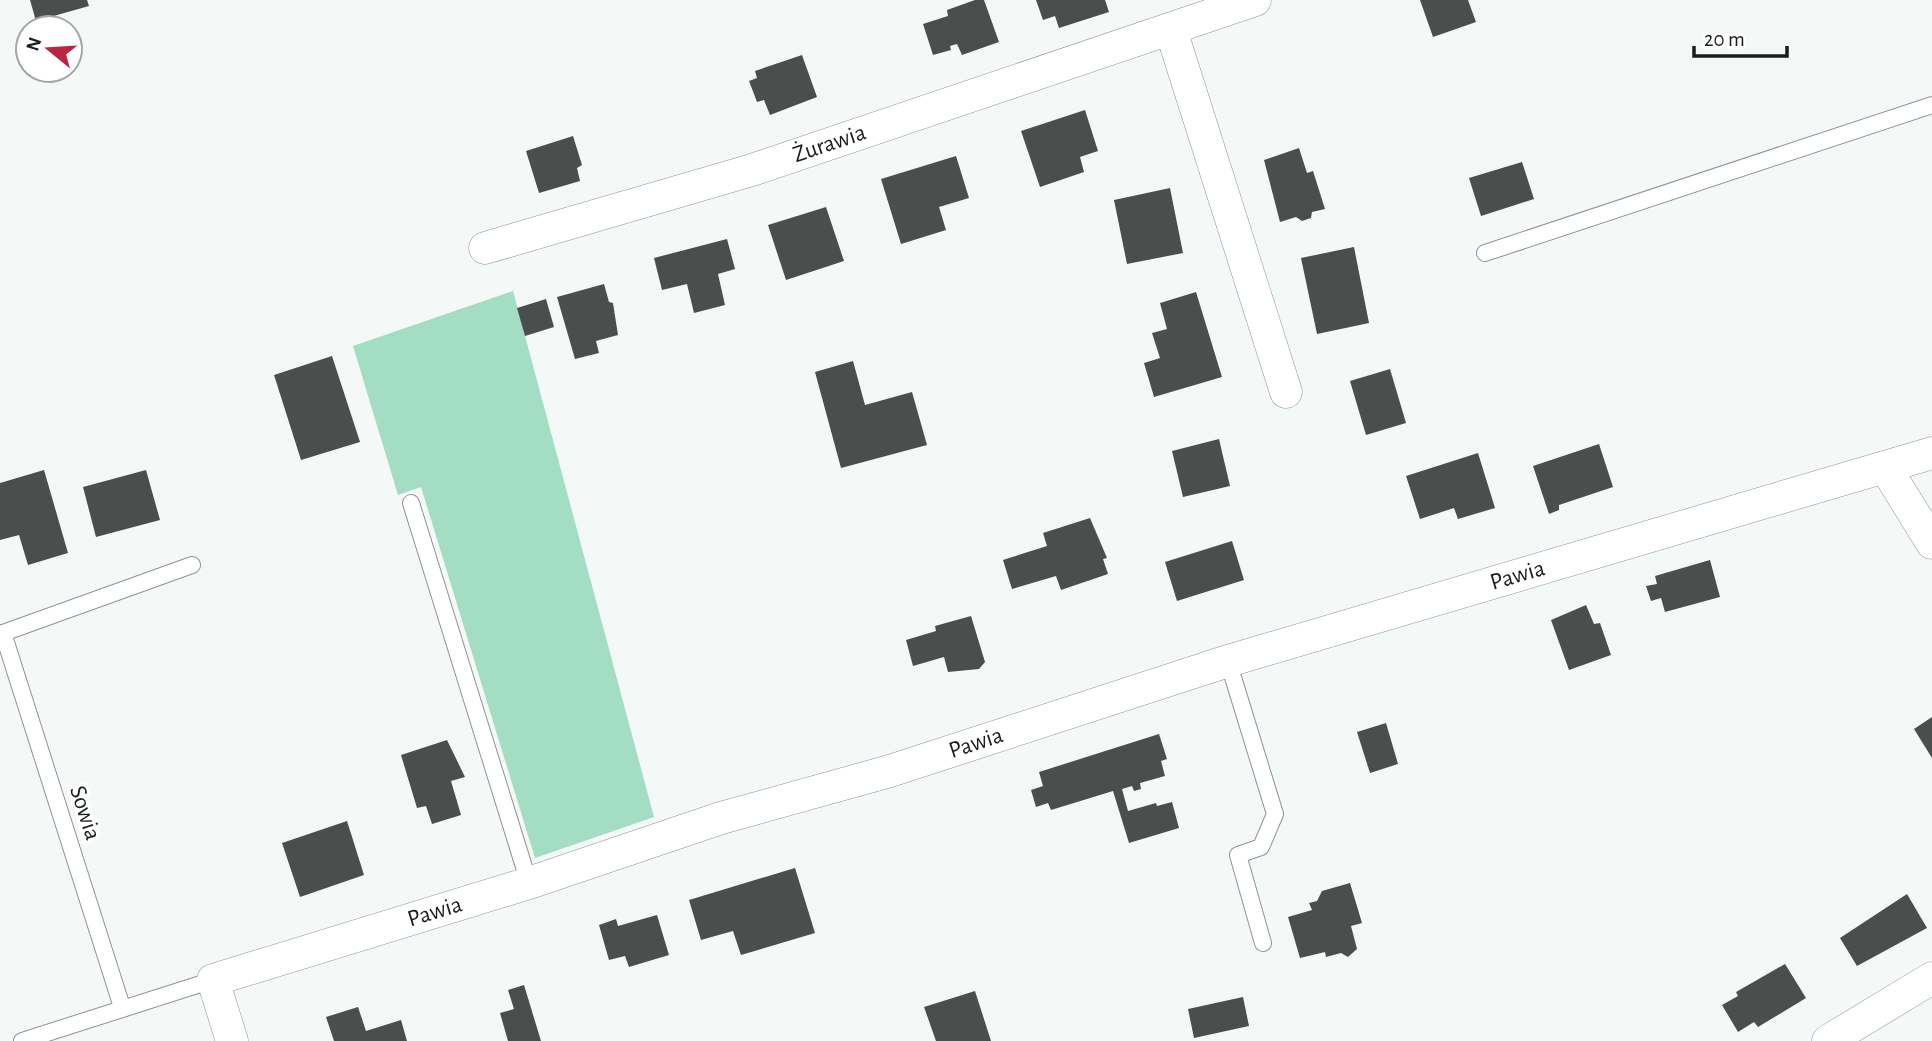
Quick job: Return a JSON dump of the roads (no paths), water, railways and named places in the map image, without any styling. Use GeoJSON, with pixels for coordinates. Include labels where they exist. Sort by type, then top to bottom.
{"type":"FeatureCollection","features":[{"type":"Feature","properties":{"kind":"street","name":"Żurawia"},"geometry":{"type":"LineString","coordinates":[[485,248],[752,170],[1255,0]]}},
{"type":"Feature","properties":{"kind":"street"},"geometry":{"type":"LineString","coordinates":[[1171,30],[1286,392]]}},
{"type":"Feature","properties":{"kind":"street","name":"Pawia"},"geometry":{"type":"LineString","coordinates":[[213,980],[529,883],[721,818],[890,771],[1228,661],[1932,453]]}},
{"type":"Feature","properties":{"kind":"street"},"geometry":{"type":"LineString","coordinates":[[1885,467],[1932,543]]}},
{"type":"Feature","properties":{"kind":"street"},"geometry":{"type":"LineString","coordinates":[[1828,1041],[1932,978]]}},
{"type":"Feature","properties":{"kind":"street"},"geometry":{"type":"LineString","coordinates":[[213,980],[232,1041]]}},
{"type":"Feature","properties":{"kind":"lane"},"geometry":{"type":"LineString","coordinates":[[1485,253],[1932,105]]}},
{"type":"Feature","properties":{"kind":"lane"},"geometry":{"type":"LineString","coordinates":[[411,503],[529,883]]}},
{"type":"Feature","properties":{"kind":"lane","name":"Sowia"},"geometry":{"type":"LineString","coordinates":[[122,1007],[2,634],[192,565]]}},
{"type":"Feature","properties":{"kind":"lane"},"geometry":{"type":"LineString","coordinates":[[1228,661],[1275,814],[1261,847],[1238,855],[1263,943]]}},
{"type":"Feature","properties":{"kind":"lane","name":"Pawia"},"geometry":{"type":"LineString","coordinates":[[22,1041],[213,980]]}}]}
